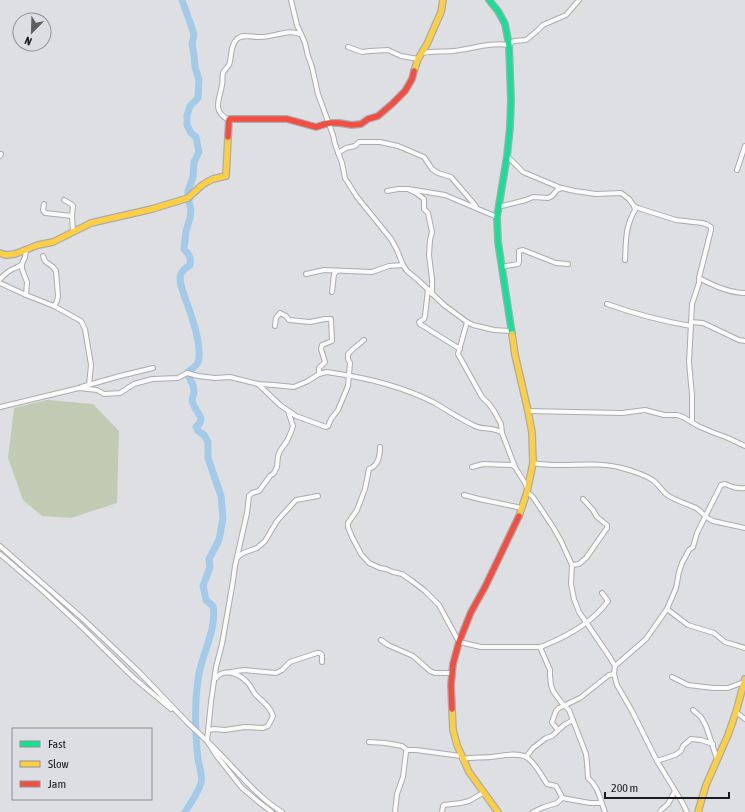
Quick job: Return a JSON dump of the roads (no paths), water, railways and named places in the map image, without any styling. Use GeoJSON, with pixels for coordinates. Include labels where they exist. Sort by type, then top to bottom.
{"type":"FeatureCollection","features":[{"type":"Feature","properties":{"kind":"street"},"geometry":{"type":"LineString","coordinates":[[291,0],[297,25],[305,43],[318,94],[333,135],[345,178],[357,197],[391,239],[407,271],[444,305],[467,322],[494,330],[510,331]]}},
{"type":"Feature","properties":{"kind":"street"},"geometry":{"type":"LineString","coordinates":[[300,34],[286,32],[261,37],[243,36],[238,38],[233,44],[229,64],[224,72],[218,104],[220,112],[224,118],[229,120],[287,119],[316,127],[329,123],[352,125],[362,124],[368,119],[375,117],[392,104],[405,91],[412,79],[418,58],[427,44],[441,12],[443,0]]}},
{"type":"Feature","properties":{"kind":"street"},"geometry":{"type":"LineString","coordinates":[[489,0],[498,11],[505,24],[509,45],[511,100],[507,156],[497,217],[498,242],[510,331],[532,433],[533,463],[527,490],[517,521],[485,587],[471,612],[459,642],[453,664],[452,702],[454,730],[457,745],[462,757],[469,772],[498,812]]}},
{"type":"Feature","properties":{"kind":"street"},"geometry":{"type":"LineString","coordinates":[[422,53],[454,51],[489,45],[509,45],[514,41],[526,40],[543,25],[566,15],[579,0]]}},
{"type":"Feature","properties":{"kind":"street"},"geometry":{"type":"LineString","coordinates":[[348,47],[362,52],[388,50],[401,56],[418,58]]}},
{"type":"Feature","properties":{"kind":"street"},"geometry":{"type":"LineString","coordinates":[[0,253],[6,255],[15,254],[38,245],[53,242],[96,222],[152,209],[188,198],[207,182],[226,176],[229,120]]}},
{"type":"Feature","properties":{"kind":"street"},"geometry":{"type":"LineString","coordinates":[[338,153],[346,148],[355,146],[360,142],[380,142],[398,146],[424,158],[432,169],[438,173],[451,177],[476,207]]}},
{"type":"Feature","properties":{"kind":"street"},"geometry":{"type":"LineString","coordinates":[[737,170],[745,146]]}},
{"type":"Feature","properties":{"kind":"street"},"geometry":{"type":"LineString","coordinates":[[507,156],[523,172],[562,188],[596,194],[621,193],[629,199],[635,210],[630,218],[626,230],[625,260]]}},
{"type":"Feature","properties":{"kind":"street"},"geometry":{"type":"LineString","coordinates":[[498,207],[533,197],[548,198],[557,190],[562,188]]}},
{"type":"Feature","properties":{"kind":"street"},"geometry":{"type":"LineString","coordinates":[[408,189],[424,199],[424,209],[428,213],[432,232],[429,255],[432,294]]}},
{"type":"Feature","properties":{"kind":"street"},"geometry":{"type":"LineString","coordinates":[[388,191],[408,189],[445,195],[497,217]]}},
{"type":"Feature","properties":{"kind":"street"},"geometry":{"type":"LineString","coordinates":[[64,200],[73,206],[73,232]]}},
{"type":"Feature","properties":{"kind":"street"},"geometry":{"type":"LineString","coordinates":[[44,204],[43,210],[45,213],[72,216]]}},
{"type":"Feature","properties":{"kind":"street"},"geometry":{"type":"LineString","coordinates":[[634,206],[669,218],[702,223],[711,227],[699,283],[692,304],[689,362],[692,395],[692,422]]}},
{"type":"Feature","properties":{"kind":"street"},"geometry":{"type":"LineString","coordinates":[[26,250],[22,264],[22,269],[27,282],[26,295]]}},
{"type":"Feature","properties":{"kind":"street"},"geometry":{"type":"LineString","coordinates":[[502,268],[518,264],[520,262],[519,251],[523,250],[556,263],[568,264]]}},
{"type":"Feature","properties":{"kind":"street"},"geometry":{"type":"LineString","coordinates":[[43,256],[44,261],[56,270],[58,296],[54,306]]}},
{"type":"Feature","properties":{"kind":"street"},"geometry":{"type":"LineString","coordinates":[[0,279],[14,268],[19,267],[22,264]]}},
{"type":"Feature","properties":{"kind":"street"},"geometry":{"type":"LineString","coordinates":[[306,274],[324,270],[372,272],[389,266],[403,265]]}},
{"type":"Feature","properties":{"kind":"street"},"geometry":{"type":"LineString","coordinates":[[332,292],[334,274],[337,271]]}},
{"type":"Feature","properties":{"kind":"street"},"geometry":{"type":"LineString","coordinates":[[699,278],[738,293],[745,293]]}},
{"type":"Feature","properties":{"kind":"street"},"geometry":{"type":"LineString","coordinates":[[0,283],[80,319],[84,329],[91,365],[89,385]]}},
{"type":"Feature","properties":{"kind":"street"},"geometry":{"type":"LineString","coordinates":[[428,289],[426,316],[419,322],[420,324],[460,349]]}},
{"type":"Feature","properties":{"kind":"street"},"geometry":{"type":"LineString","coordinates":[[607,304],[652,318],[691,324],[702,323],[739,340],[745,341]]}},
{"type":"Feature","properties":{"kind":"street"},"geometry":{"type":"LineString","coordinates":[[275,326],[276,318],[280,313],[290,320],[310,322],[331,319],[332,341],[322,345],[321,349],[324,362],[319,368],[319,374]]}},
{"type":"Feature","properties":{"kind":"street"},"geometry":{"type":"LineString","coordinates":[[467,322],[458,354],[482,397],[494,411],[501,424],[502,433],[515,467],[525,483],[527,490],[554,527],[572,565],[571,584],[574,599],[579,612],[609,656],[614,666],[614,674],[617,685],[657,761],[687,812]]}},
{"type":"Feature","properties":{"kind":"street"},"geometry":{"type":"LineString","coordinates":[[258,384],[288,411],[302,419],[326,427],[338,410],[348,386],[350,363],[348,354],[364,340]]}},
{"type":"Feature","properties":{"kind":"street"},"geometry":{"type":"LineString","coordinates":[[0,407],[153,368]]}},
{"type":"Feature","properties":{"kind":"street"},"geometry":{"type":"LineString","coordinates":[[79,388],[97,390],[104,394],[120,393],[134,384],[152,379],[178,378],[187,373],[215,378],[230,378],[258,384],[294,387],[319,374],[327,372],[383,382],[398,387],[433,402],[462,420],[479,428],[496,430],[502,433]]}},
{"type":"Feature","properties":{"kind":"street"},"geometry":{"type":"LineString","coordinates":[[528,411],[622,413],[645,410],[664,415],[677,415],[698,426],[745,446]]}},
{"type":"Feature","properties":{"kind":"street"},"geometry":{"type":"LineString","coordinates":[[272,812],[255,800],[242,788],[207,741],[211,702],[216,678],[216,667],[222,644],[249,496],[259,490],[274,473],[277,467],[278,456],[288,441],[293,426],[288,411]]}},
{"type":"Feature","properties":{"kind":"street"},"geometry":{"type":"LineString","coordinates":[[380,447],[380,454],[377,464],[374,468],[369,469],[365,489],[357,510],[348,523],[352,537],[361,554],[369,563],[380,568],[402,574],[425,591],[439,605],[459,642],[481,647],[540,647],[550,644],[568,635],[597,614],[608,602],[602,593]]}},
{"type":"Feature","properties":{"kind":"street"},"geometry":{"type":"LineString","coordinates":[[533,463],[563,466],[609,464],[627,469],[639,473],[654,481],[666,494],[680,502],[698,509],[713,521],[745,528]]}},
{"type":"Feature","properties":{"kind":"street"},"geometry":{"type":"LineString","coordinates":[[472,467],[483,464],[512,465],[515,467]]}},
{"type":"Feature","properties":{"kind":"street"},"geometry":{"type":"LineString","coordinates":[[614,666],[646,639],[667,610],[676,588],[682,563],[693,546],[705,516],[721,485],[724,484],[740,489],[745,488]]}},
{"type":"Feature","properties":{"kind":"street"},"geometry":{"type":"LineString","coordinates":[[464,495],[522,508]]}},
{"type":"Feature","properties":{"kind":"street"},"geometry":{"type":"LineString","coordinates":[[237,557],[257,548],[265,541],[277,521],[296,500],[318,496]]}},
{"type":"Feature","properties":{"kind":"street"},"geometry":{"type":"LineString","coordinates":[[572,565],[579,564],[586,558],[607,528],[607,525],[583,499]]}},
{"type":"Feature","properties":{"kind":"street"},"geometry":{"type":"LineString","coordinates":[[0,546],[82,618],[188,723],[220,752],[258,793],[282,812]]}},
{"type":"Feature","properties":{"kind":"street"},"geometry":{"type":"LineString","coordinates":[[0,554],[41,589],[134,678],[188,723]]}},
{"type":"Feature","properties":{"kind":"street"},"geometry":{"type":"LineString","coordinates":[[667,610],[688,624],[714,633],[725,642],[745,648]]}},
{"type":"Feature","properties":{"kind":"street"},"geometry":{"type":"LineString","coordinates":[[381,640],[388,645],[413,656],[430,671],[435,673],[452,673]]}},
{"type":"Feature","properties":{"kind":"street"},"geometry":{"type":"LineString","coordinates":[[540,647],[550,670],[551,686],[564,706],[569,710],[586,754],[588,778],[599,793],[605,812]]}},
{"type":"Feature","properties":{"kind":"street"},"geometry":{"type":"LineString","coordinates":[[216,678],[218,674],[222,672],[244,670],[276,673],[282,670],[290,662],[317,653],[322,655],[322,662]]}},
{"type":"Feature","properties":{"kind":"street"},"geometry":{"type":"LineString","coordinates":[[209,730],[225,730],[245,726],[263,728],[268,726],[273,716],[271,710],[241,676],[229,672]]}},
{"type":"Feature","properties":{"kind":"street"},"geometry":{"type":"LineString","coordinates":[[558,730],[552,722],[556,712],[580,698],[609,675],[614,674]]}},
{"type":"Feature","properties":{"kind":"street"},"geometry":{"type":"LineString","coordinates":[[672,677],[688,685],[713,688],[728,688],[745,681]]}},
{"type":"Feature","properties":{"kind":"street"},"geometry":{"type":"LineString","coordinates":[[698,812],[706,785],[718,759],[736,712],[745,681]]}},
{"type":"Feature","properties":{"kind":"street"},"geometry":{"type":"LineString","coordinates":[[693,710],[701,717],[706,726],[718,759]]}},
{"type":"Feature","properties":{"kind":"street"},"geometry":{"type":"LineString","coordinates":[[736,712],[745,719]]}},
{"type":"Feature","properties":{"kind":"street"},"geometry":{"type":"LineString","coordinates":[[526,757],[546,738],[552,736],[564,724],[573,720]]}},
{"type":"Feature","properties":{"kind":"street"},"geometry":{"type":"LineString","coordinates":[[657,761],[676,755],[691,739],[701,740],[713,744]]}},
{"type":"Feature","properties":{"kind":"street"},"geometry":{"type":"LineString","coordinates":[[369,742],[402,746],[407,750],[462,757],[520,755],[530,760],[547,784],[556,786],[562,798]]}},
{"type":"Feature","properties":{"kind":"street"},"geometry":{"type":"LineString","coordinates":[[395,812],[396,794],[403,777],[407,750]]}},
{"type":"Feature","properties":{"kind":"street"},"geometry":{"type":"LineString","coordinates":[[660,812],[668,804],[675,791]]}},
{"type":"Feature","properties":{"kind":"street"},"geometry":{"type":"LineString","coordinates":[[442,812],[444,805],[469,801],[483,793]]}},
{"type":"Feature","properties":{"kind":"street"},"geometry":{"type":"LineString","coordinates":[[562,798],[601,803]]}},
{"type":"Feature","properties":{"kind":"street"},"geometry":{"type":"LineString","coordinates":[[533,812],[557,803],[562,798]]}},
{"type":"Feature","properties":{"kind":"waterway"},"geometry":{"type":"LineString","coordinates":[[182,0],[194,35],[192,44],[195,67],[199,80],[198,98],[190,106],[187,115],[187,125],[191,133],[196,137],[199,152],[194,162],[193,177],[188,191],[191,210],[186,231],[184,249],[189,256],[190,265],[185,269],[180,277],[180,283],[196,330],[199,356],[195,366],[187,373],[193,385],[194,392],[192,400],[201,418],[200,423],[196,427],[198,431],[204,435],[208,442],[208,458],[221,496],[223,518],[219,540],[209,559],[210,567],[203,586],[206,600],[213,606],[214,615],[211,632],[201,665],[196,695],[196,738],[201,780],[200,787],[185,812]]}}]}
